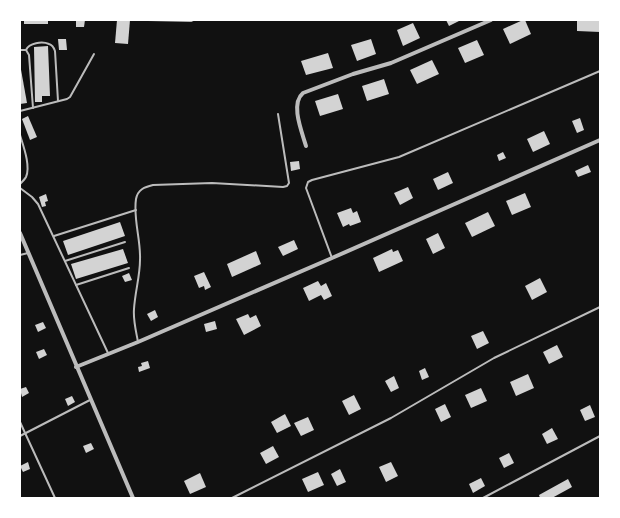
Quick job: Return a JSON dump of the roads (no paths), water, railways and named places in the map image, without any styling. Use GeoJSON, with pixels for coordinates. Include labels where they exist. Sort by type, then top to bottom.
{"type":"FeatureCollection","features":[{"type":"Feature","properties":{"kind":"street"},"geometry":{"type":"LineString","coordinates":[[306,146],[298,121],[297,107],[299,96],[303,93],[352,74],[391,64],[491,20]]}},
{"type":"Feature","properties":{"kind":"street"},"geometry":{"type":"LineString","coordinates":[[76,367],[138,342],[332,258],[600,140]]}},
{"type":"Feature","properties":{"kind":"street"},"geometry":{"type":"LineString","coordinates":[[20,232],[90,400],[133,498]]}},
{"type":"Feature","properties":{"kind":"lane"},"geometry":{"type":"LineString","coordinates":[[148,20],[193,20]]}},
{"type":"Feature","properties":{"kind":"lane"},"geometry":{"type":"LineString","coordinates":[[26,50],[28,46],[35,44],[48,43],[53,46],[55,52],[58,102]]}},
{"type":"Feature","properties":{"kind":"lane"},"geometry":{"type":"LineString","coordinates":[[20,50],[26,50]]}},
{"type":"Feature","properties":{"kind":"lane"},"geometry":{"type":"LineString","coordinates":[[26,50],[29,55],[33,108]]}},
{"type":"Feature","properties":{"kind":"lane"},"geometry":{"type":"LineString","coordinates":[[20,111],[58,102],[70,97],[94,54]]}},
{"type":"Feature","properties":{"kind":"lane"},"geometry":{"type":"LineString","coordinates":[[332,258],[306,188],[308,182],[400,157],[600,71]]}},
{"type":"Feature","properties":{"kind":"lane"},"geometry":{"type":"LineString","coordinates":[[138,342],[134,324],[134,310],[140,260],[136,210],[136,199],[139,191],[144,187],[153,185],[212,183],[287,186],[290,182],[278,114]]}},
{"type":"Feature","properties":{"kind":"lane"},"geometry":{"type":"LineString","coordinates":[[20,135],[28,168],[26,177],[20,184]]}},
{"type":"Feature","properties":{"kind":"lane"},"geometry":{"type":"LineString","coordinates":[[20,188],[32,197],[38,204],[108,353]]}},
{"type":"Feature","properties":{"kind":"lane"},"geometry":{"type":"LineString","coordinates":[[54,236],[136,210]]}},
{"type":"Feature","properties":{"kind":"lane"},"geometry":{"type":"LineString","coordinates":[[64,261],[125,242]]}},
{"type":"Feature","properties":{"kind":"lane"},"geometry":{"type":"LineString","coordinates":[[20,255],[28,253]]}},
{"type":"Feature","properties":{"kind":"lane"},"geometry":{"type":"LineString","coordinates":[[76,285],[129,268]]}},
{"type":"Feature","properties":{"kind":"lane"},"geometry":{"type":"LineString","coordinates":[[232,498],[391,418],[494,358],[600,307]]}},
{"type":"Feature","properties":{"kind":"lane"},"geometry":{"type":"LineString","coordinates":[[20,436],[90,400]]}},
{"type":"Feature","properties":{"kind":"lane"},"geometry":{"type":"LineString","coordinates":[[20,422],[55,498]]}},
{"type":"Feature","properties":{"kind":"lane"},"geometry":{"type":"LineString","coordinates":[[483,498],[600,436]]}}]}
